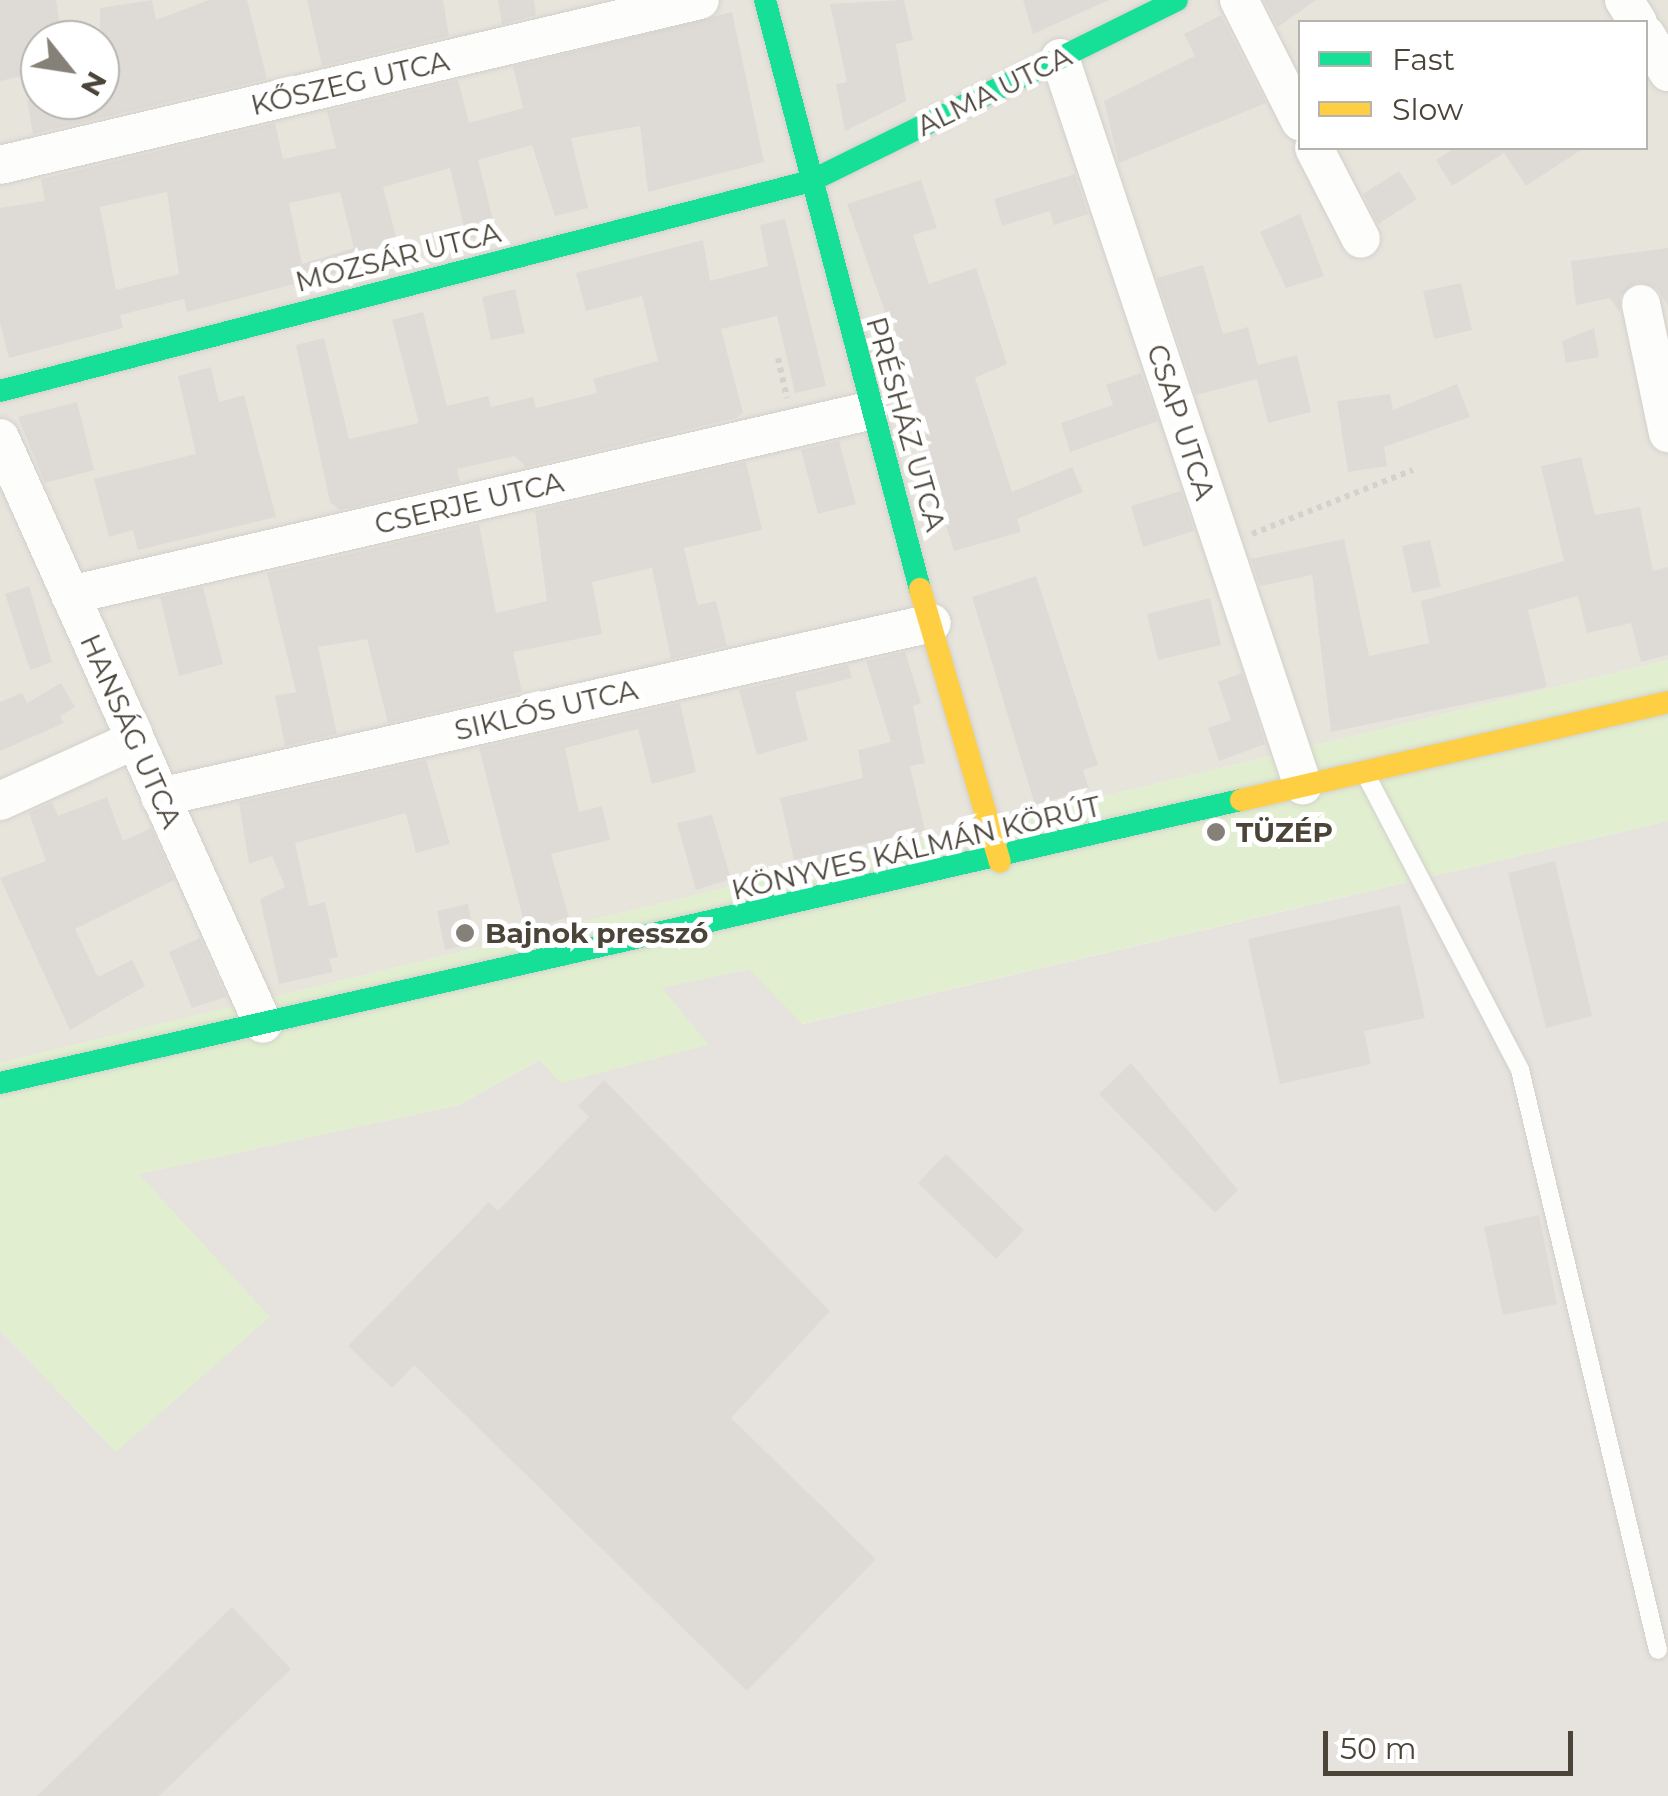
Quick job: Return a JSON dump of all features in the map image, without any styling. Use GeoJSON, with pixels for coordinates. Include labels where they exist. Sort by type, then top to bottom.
{"type":"FeatureCollection","features":[{"type":"Feature","properties":{"kind":"street","name":"KŐSZEG UTCA"},"geometry":{"type":"LineString","coordinates":[[0,166],[700,0]]}},
{"type":"Feature","properties":{"kind":"street","name":"PRÉSHÁZ UTCA"},"geometry":{"type":"LineString","coordinates":[[765,0],[868,411],[1000,862]]}},
{"type":"Feature","properties":{"kind":"street"},"geometry":{"type":"LineString","coordinates":[[1239,0],[1298,117]]}},
{"type":"Feature","properties":{"kind":"street","name":"ALMA UTCA"},"geometry":{"type":"LineString","coordinates":[[811,181],[1060,58],[1159,4]]}},
{"type":"Feature","properties":{"kind":"street"},"geometry":{"type":"LineString","coordinates":[[1648,38],[1668,72]]}},
{"type":"Feature","properties":{"kind":"street","name":"CSAP UTCA"},"geometry":{"type":"LineString","coordinates":[[1060,58],[1303,786]]}},
{"type":"Feature","properties":{"kind":"street"},"geometry":{"type":"LineString","coordinates":[[1315,150],[1361,238]]}},
{"type":"Feature","properties":{"kind":"street","name":"MOZSÁR UTCA"},"geometry":{"type":"LineString","coordinates":[[0,390],[811,181]]}},
{"type":"Feature","properties":{"kind":"street"},"geometry":{"type":"LineString","coordinates":[[1642,304],[1668,433]]}},
{"type":"Feature","properties":{"kind":"street","name":"CSERJE UTCA"},"geometry":{"type":"LineString","coordinates":[[70,595],[868,411]]}},
{"type":"Feature","properties":{"kind":"street","name":"HANSÁG UTCA"},"geometry":{"type":"LineString","coordinates":[[0,438],[132,740],[263,1024]]}},
{"type":"Feature","properties":{"kind":"street","name":"SIKLÓS UTCA"},"geometry":{"type":"LineString","coordinates":[[160,797],[932,623]]}},
{"type":"Feature","properties":{"kind":"street","name":"KÖNYVES KÁLMÁN KÖRÚT"},"geometry":{"type":"LineString","coordinates":[[0,1083],[1000,862],[1364,771],[1668,702]]}},
{"type":"Feature","properties":{"kind":"street"},"geometry":{"type":"LineString","coordinates":[[0,801],[132,740]]}},
{"type":"Feature","properties":{"kind":"lane"},"geometry":{"type":"LineString","coordinates":[[1364,771],[1520,1070],[1658,1650]]}},
{"type":"Feature","properties":{"kind":"path"},"geometry":{"type":"LineString","coordinates":[[1222,548],[1413,470]]}},
{"type":"Feature","properties":{"kind":"shaded area"},"geometry":{"type":"Polygon","coordinates":[[[0,0],[1668,0],[1668,660],[0,1063],[0,0]]]}},
{"type":"Feature","properties":{"kind":"shaded area"},"geometry":{"type":"Polygon","coordinates":[[[1668,821],[1668,1796],[0,1796],[0,1330],[116,1452],[138,1174],[459,1105],[539,1060],[708,1045],[660,988],[749,969],[803,1024],[1668,821]]]}},
{"type":"Feature","properties":{"kind":"green space"},"geometry":{"type":"Polygon","coordinates":[[[1668,660],[1668,821],[802,1024],[749,969],[662,988],[709,1045],[561,1083],[539,1060],[459,1105],[139,1174],[270,1317],[116,1452],[0,1330],[0,1063],[1668,660]]]}},
{"type":"Feature","properties":{"kind":"building"},"geometry":{"type":"Polygon","coordinates":[[[0,0],[56,0],[59,20],[20,20],[20,76],[0,81],[0,0]]]}},
{"type":"Feature","properties":{"kind":"building"},"geometry":{"type":"Polygon","coordinates":[[[152,0],[156,20],[209,0],[247,0],[267,79],[120,114],[120,20],[100,20],[100,8],[152,0]]]}},
{"type":"Feature","properties":{"kind":"building"},"geometry":{"type":"Polygon","coordinates":[[[307,0],[443,0],[449,36],[322,66],[307,0]]]}},
{"type":"Feature","properties":{"kind":"building"},"geometry":{"type":"Polygon","coordinates":[[[498,0],[534,0],[536,15],[502,24],[498,0]]]}},
{"type":"Feature","properties":{"kind":"building"},"geometry":{"type":"Polygon","coordinates":[[[904,0],[913,40],[896,44],[906,101],[845,131],[836,84],[847,82],[830,4],[904,0]]]}},
{"type":"Feature","properties":{"kind":"building"},"geometry":{"type":"Polygon","coordinates":[[[1023,0],[1109,0],[1033,34],[1023,0]]]}},
{"type":"Feature","properties":{"kind":"building"},"geometry":{"type":"Polygon","coordinates":[[[1264,0],[1316,0],[1278,27],[1264,0]]]}},
{"type":"Feature","properties":{"kind":"building"},"geometry":{"type":"Polygon","coordinates":[[[732,12],[764,162],[648,192],[640,126],[571,138],[588,208],[555,216],[532,145],[478,160],[496,232],[467,239],[450,168],[383,187],[401,256],[187,312],[184,299],[120,315],[123,328],[9,358],[0,323],[0,208],[45,201],[41,179],[275,123],[283,159],[336,148],[327,111],[458,80],[469,123],[523,108],[513,67],[732,12]],[[167,192],[100,207],[116,290],[179,274],[167,192]],[[340,192],[289,203],[302,264],[354,248],[340,192]]]}},
{"type":"Feature","properties":{"kind":"building"},"geometry":{"type":"Polygon","coordinates":[[[1221,15],[1266,103],[1119,163],[1104,101],[1195,56],[1184,34],[1221,15]]]}},
{"type":"Feature","properties":{"kind":"building"},"geometry":{"type":"Polygon","coordinates":[[[31,120],[93,120],[33,134],[31,120]]]}},
{"type":"Feature","properties":{"kind":"building"},"geometry":{"type":"Polygon","coordinates":[[[1452,150],[1581,150],[1526,186],[1504,153],[1452,186],[1436,160],[1452,150]]]}},
{"type":"Feature","properties":{"kind":"building"},"geometry":{"type":"Polygon","coordinates":[[[1399,171],[1417,199],[1378,224],[1363,194],[1399,171]]]}},
{"type":"Feature","properties":{"kind":"building"},"geometry":{"type":"Polygon","coordinates":[[[1075,174],[1088,214],[1054,225],[1050,211],[1002,226],[994,199],[1075,174]]]}},
{"type":"Feature","properties":{"kind":"building"},"geometry":{"type":"Polygon","coordinates":[[[921,180],[937,228],[913,235],[929,284],[976,268],[1007,364],[975,378],[1012,492],[1072,467],[1083,492],[1017,519],[1021,532],[954,551],[919,437],[928,434],[847,204],[921,180]]]}},
{"type":"Feature","properties":{"kind":"building"},"geometry":{"type":"Polygon","coordinates":[[[1300,214],[1324,276],[1286,288],[1260,232],[1300,214]]]}},
{"type":"Feature","properties":{"kind":"building"},"geometry":{"type":"Polygon","coordinates":[[[785,219],[826,386],[795,393],[777,316],[721,329],[743,413],[736,418],[526,467],[515,456],[457,469],[460,482],[340,510],[330,502],[296,345],[324,338],[349,439],[419,423],[392,320],[423,312],[447,406],[488,396],[491,407],[533,397],[536,408],[597,393],[593,379],[658,361],[642,296],[586,311],[576,273],[703,240],[710,281],[768,266],[760,225],[785,219]]]}},
{"type":"Feature","properties":{"kind":"building"},"geometry":{"type":"Polygon","coordinates":[[[1668,248],[1668,306],[1657,288],[1637,282],[1620,296],[1620,312],[1610,298],[1576,305],[1571,261],[1668,248]]]}},
{"type":"Feature","properties":{"kind":"building"},"geometry":{"type":"Polygon","coordinates":[[[1203,265],[1223,334],[1248,327],[1258,365],[1297,355],[1311,412],[1268,423],[1257,379],[1196,395],[1157,278],[1203,265]]]}},
{"type":"Feature","properties":{"kind":"building"},"geometry":{"type":"Polygon","coordinates":[[[1461,283],[1472,330],[1434,339],[1423,291],[1461,283]]]}},
{"type":"Feature","properties":{"kind":"building"},"geometry":{"type":"Polygon","coordinates":[[[515,289],[525,333],[491,340],[482,297],[515,289]]]}},
{"type":"Feature","properties":{"kind":"building"},"geometry":{"type":"Polygon","coordinates":[[[1594,328],[1599,357],[1566,363],[1562,341],[1594,328]]]}},
{"type":"Feature","properties":{"kind":"building"},"geometry":{"type":"Polygon","coordinates":[[[211,367],[219,402],[244,395],[276,517],[138,550],[133,530],[109,537],[94,479],[196,454],[178,376],[211,367]]]}},
{"type":"Feature","properties":{"kind":"building"},"geometry":{"type":"Polygon","coordinates":[[[1141,373],[1158,421],[1070,452],[1061,423],[1113,405],[1106,385],[1141,373]]]}},
{"type":"Feature","properties":{"kind":"building"},"geometry":{"type":"Polygon","coordinates":[[[1457,384],[1470,417],[1384,447],[1387,466],[1348,472],[1337,401],[1390,394],[1393,410],[1457,384]]]}},
{"type":"Feature","properties":{"kind":"building"},"geometry":{"type":"Polygon","coordinates":[[[77,402],[94,470],[45,483],[18,417],[77,402]]]}},
{"type":"Feature","properties":{"kind":"building"},"geometry":{"type":"Polygon","coordinates":[[[839,441],[856,504],[818,514],[801,450],[839,441]]]}},
{"type":"Feature","properties":{"kind":"building"},"geometry":{"type":"Polygon","coordinates":[[[1581,457],[1595,515],[1640,507],[1653,571],[1668,567],[1668,655],[1641,662],[1631,623],[1587,633],[1578,596],[1528,610],[1547,687],[1331,732],[1312,575],[1260,586],[1251,559],[1344,539],[1369,656],[1429,643],[1421,601],[1564,561],[1541,466],[1581,457]]]}},
{"type":"Feature","properties":{"kind":"building"},"geometry":{"type":"Polygon","coordinates":[[[746,462],[762,530],[684,548],[698,605],[716,601],[727,646],[671,659],[652,568],[592,582],[602,634],[513,652],[522,692],[388,723],[367,639],[318,647],[337,734],[285,746],[275,696],[296,692],[267,573],[479,524],[496,613],[547,601],[535,511],[746,462]]]}},
{"type":"Feature","properties":{"kind":"building"},"geometry":{"type":"Polygon","coordinates":[[[1181,491],[1194,531],[1143,547],[1131,506],[1181,491]]]}},
{"type":"Feature","properties":{"kind":"building"},"geometry":{"type":"Polygon","coordinates":[[[1430,540],[1441,587],[1412,593],[1402,546],[1430,540]]]}},
{"type":"Feature","properties":{"kind":"building"},"geometry":{"type":"Polygon","coordinates":[[[1036,576],[1098,765],[1083,770],[1089,789],[1035,805],[972,597],[1036,576]]]}},
{"type":"Feature","properties":{"kind":"building"},"geometry":{"type":"Polygon","coordinates":[[[29,586],[52,662],[30,670],[5,594],[29,586]]]}},
{"type":"Feature","properties":{"kind":"building"},"geometry":{"type":"Polygon","coordinates":[[[203,587],[223,664],[179,676],[160,597],[203,587]]]}},
{"type":"Feature","properties":{"kind":"building"},"geometry":{"type":"Polygon","coordinates":[[[1210,598],[1221,645],[1158,660],[1147,614],[1210,598]]]}},
{"type":"Feature","properties":{"kind":"building"},"geometry":{"type":"Polygon","coordinates":[[[905,652],[921,703],[913,706],[925,763],[910,766],[925,831],[794,860],[780,798],[863,778],[858,750],[891,742],[866,661],[905,652]]]}},
{"type":"Feature","properties":{"kind":"building"},"geometry":{"type":"Polygon","coordinates":[[[848,665],[852,678],[795,692],[808,740],[757,755],[739,690],[848,665]]]}},
{"type":"Feature","properties":{"kind":"building"},"geometry":{"type":"Polygon","coordinates":[[[1242,673],[1265,744],[1219,761],[1208,728],[1231,720],[1218,682],[1242,673]]]}},
{"type":"Feature","properties":{"kind":"building"},"geometry":{"type":"Polygon","coordinates":[[[61,683],[75,707],[60,716],[64,723],[0,751],[0,702],[22,693],[27,703],[61,683]]]}},
{"type":"Feature","properties":{"kind":"building"},"geometry":{"type":"Polygon","coordinates":[[[680,703],[696,772],[652,784],[638,729],[565,748],[579,812],[602,806],[610,840],[551,854],[569,917],[526,930],[479,748],[680,703]]]}},
{"type":"Feature","properties":{"kind":"building"},"geometry":{"type":"Polygon","coordinates":[[[426,760],[450,844],[416,853],[406,813],[295,843],[309,906],[325,902],[338,957],[329,959],[333,972],[279,984],[260,899],[285,887],[272,856],[249,864],[239,802],[426,760]]]}},
{"type":"Feature","properties":{"kind":"building"},"geometry":{"type":"Polygon","coordinates":[[[107,797],[123,841],[151,828],[174,880],[75,929],[98,977],[132,960],[145,986],[70,1030],[0,878],[46,861],[29,813],[52,802],[58,816],[107,797]]]}},
{"type":"Feature","properties":{"kind":"building"},"geometry":{"type":"Polygon","coordinates":[[[712,815],[731,879],[696,890],[677,823],[712,815]]]}},
{"type":"Feature","properties":{"kind":"building"},"geometry":{"type":"Polygon","coordinates":[[[1555,861],[1592,1016],[1546,1028],[1508,873],[1555,861]]]}},
{"type":"Feature","properties":{"kind":"building"},"geometry":{"type":"Polygon","coordinates":[[[468,904],[476,943],[445,950],[437,911],[468,904]]]}},
{"type":"Feature","properties":{"kind":"building"},"geometry":{"type":"Polygon","coordinates":[[[1400,905],[1425,1018],[1364,1031],[1371,1064],[1280,1084],[1248,939],[1400,905]]]}},
{"type":"Feature","properties":{"kind":"building"},"geometry":{"type":"Polygon","coordinates":[[[200,938],[226,997],[192,1008],[169,952],[200,938]]]}},
{"type":"Feature","properties":{"kind":"building"},"geometry":{"type":"Polygon","coordinates":[[[1131,1063],[1238,1190],[1215,1213],[1099,1094],[1131,1063]]]}},
{"type":"Feature","properties":{"kind":"building"},"geometry":{"type":"Polygon","coordinates":[[[604,1080],[830,1311],[731,1418],[876,1559],[747,1691],[414,1365],[392,1388],[348,1346],[489,1202],[498,1211],[589,1117],[578,1106],[604,1080]]]}},
{"type":"Feature","properties":{"kind":"building"},"geometry":{"type":"Polygon","coordinates":[[[946,1154],[1024,1230],[996,1259],[918,1183],[946,1154]]]}},
{"type":"Feature","properties":{"kind":"building"},"geometry":{"type":"Polygon","coordinates":[[[1539,1215],[1557,1304],[1503,1315],[1484,1227],[1539,1215]]]}},
{"type":"Feature","properties":{"kind":"building"},"geometry":{"type":"Polygon","coordinates":[[[232,1607],[291,1669],[159,1796],[37,1796],[232,1607]]]}},
{"type":"Feature","properties":{"kind":"traffic: fast"},"geometry":{"type":"LineString","coordinates":[[765,0],[920,589]]}},
{"type":"Feature","properties":{"kind":"traffic: fast"},"geometry":{"type":"LineString","coordinates":[[0,391],[811,181],[1177,0]]}},
{"type":"Feature","properties":{"kind":"traffic: fast"},"geometry":{"type":"LineString","coordinates":[[0,1083],[1241,800]]}},
{"type":"Feature","properties":{"kind":"traffic: slow"},"geometry":{"type":"LineString","coordinates":[[920,589],[1000,862]]}},
{"type":"Feature","properties":{"kind":"traffic: slow"},"geometry":{"type":"LineString","coordinates":[[1241,800],[1668,702]]}},
{"type":"Feature","properties":{"kind":"place","name":"TÜZÉP"},"geometry":{"type":"Point","coordinates":[1216,832]}},
{"type":"Feature","properties":{"kind":"place","name":"Bajnok presszó"},"geometry":{"type":"Point","coordinates":[465,933]}}]}
